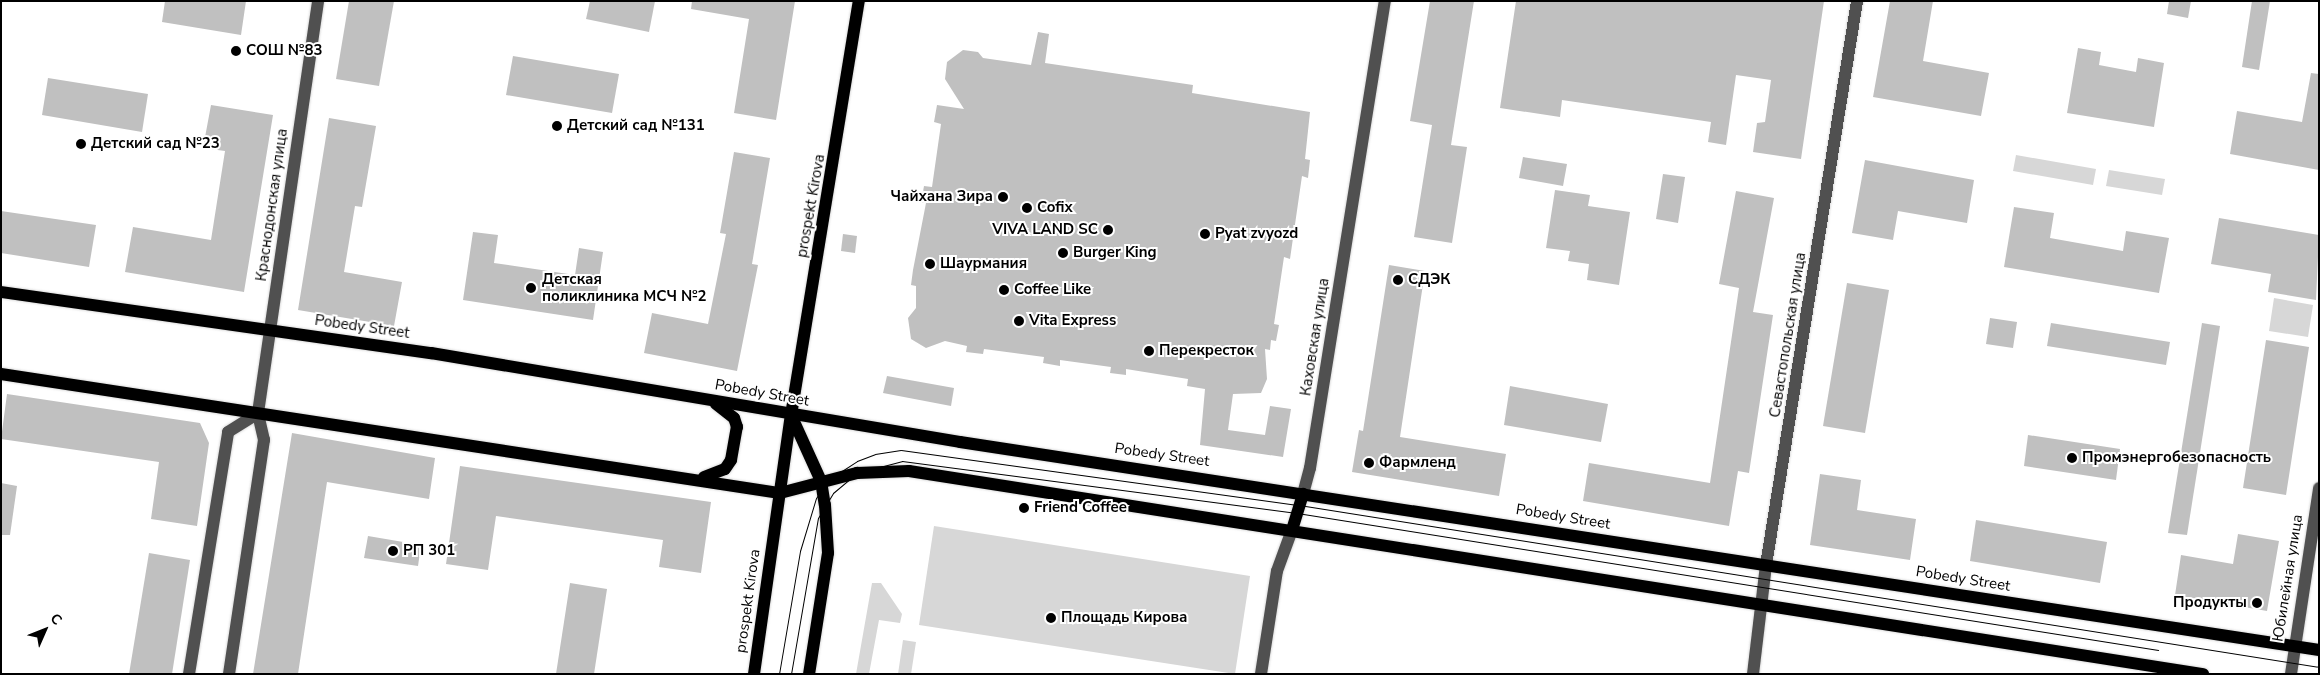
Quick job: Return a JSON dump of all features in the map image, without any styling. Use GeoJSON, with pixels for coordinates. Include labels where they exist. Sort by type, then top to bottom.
{"type":"FeatureCollection","features":[{"type":"Feature","properties":{"kind":"main road","name":"prospekt Kirova"},"geometry":{"type":"LineString","coordinates":[[754,674],[791,415],[859,1]]}},
{"type":"Feature","properties":{"kind":"main road","name":"Pobedy Street"},"geometry":{"type":"LineString","coordinates":[[1,292],[270,329],[791,415],[2319,650]]}},
{"type":"Feature","properties":{"kind":"main road"},"geometry":{"type":"LineString","coordinates":[[1,374],[698,479],[780,494],[821,481],[857,473],[909,471],[1762,603],[2203,674]]}},
{"type":"Feature","properties":{"kind":"main road"},"geometry":{"type":"LineString","coordinates":[[698,479],[725,469],[731,460],[737,427],[726,409],[709,401]]}},
{"type":"Feature","properties":{"kind":"main road"},"geometry":{"type":"LineString","coordinates":[[791,415],[821,481],[828,553],[809,674]]}},
{"type":"Feature","properties":{"kind":"main road","name":"Каховская улица"},"geometry":{"type":"LineString","coordinates":[[1292,530],[1303,494]]}},
{"type":"Feature","properties":{"kind":"street","name":"Краснодонская улица"},"geometry":{"type":"LineString","coordinates":[[229,674],[264,440],[258,413],[318,1]]}},
{"type":"Feature","properties":{"kind":"street","name":"Каховская улица"},"geometry":{"type":"LineString","coordinates":[[1303,494],[1310,468],[1385,1]]}},
{"type":"Feature","properties":{"kind":"street","name":"Севастопольская улица"},"geometry":{"type":"LineString","coordinates":[[1754,674],[1766,565],[1858,1]]}},
{"type":"Feature","properties":{"kind":"street"},"geometry":{"type":"LineString","coordinates":[[189,674],[228,432],[258,413]]}},
{"type":"Feature","properties":{"kind":"street","name":"Юбилейная улица"},"geometry":{"type":"LineString","coordinates":[[2291,674],[2319,488]]}},
{"type":"Feature","properties":{"kind":"street","name":"Каховская улица"},"geometry":{"type":"LineString","coordinates":[[1261,674],[1277,571],[1292,530]]}},
{"type":"Feature","properties":{"kind":"shaded area"},"geometry":{"type":"Polygon","coordinates":[[[2016,155],[2096,169],[2093,185],[2013,171],[2016,155]]]}},
{"type":"Feature","properties":{"kind":"shaded area"},"geometry":{"type":"Polygon","coordinates":[[[2109,170],[2165,179],[2162,195],[2106,186],[2109,170]]]}},
{"type":"Feature","properties":{"kind":"shaded area"},"geometry":{"type":"Polygon","coordinates":[[[2274,298],[2313,305],[2308,337],[2269,331],[2274,298]]]}},
{"type":"Feature","properties":{"kind":"shaded area"},"geometry":{"type":"Polygon","coordinates":[[[934,526],[1250,576],[1235,674],[919,625],[934,526]]]}},
{"type":"Feature","properties":{"kind":"shaded area"},"geometry":{"type":"Polygon","coordinates":[[[872,583],[881,583],[902,614],[900,623],[879,620],[869,674],[856,674],[872,583]]]}},
{"type":"Feature","properties":{"kind":"shaded area"},"geometry":{"type":"Polygon","coordinates":[[[903,640],[916,642],[911,674],[898,674],[903,640]]]}},
{"type":"Feature","properties":{"kind":"building"},"geometry":{"type":"Polygon","coordinates":[[[165,1],[246,1],[241,35],[162,22],[165,1]]]}},
{"type":"Feature","properties":{"kind":"building"},"geometry":{"type":"Polygon","coordinates":[[[349,1],[394,1],[379,86],[336,79],[349,1]]]}},
{"type":"Feature","properties":{"kind":"building"},"geometry":{"type":"Polygon","coordinates":[[[590,1],[655,1],[649,32],[586,19],[590,1]]]}},
{"type":"Feature","properties":{"kind":"building"},"geometry":{"type":"Polygon","coordinates":[[[692,1],[795,1],[776,120],[734,113],[749,19],[691,9],[692,1]]]}},
{"type":"Feature","properties":{"kind":"building"},"geometry":{"type":"Polygon","coordinates":[[[1430,1],[1474,1],[1451,145],[1467,147],[1452,243],[1414,237],[1432,125],[1410,121],[1430,1]]]}},
{"type":"Feature","properties":{"kind":"building"},"geometry":{"type":"Polygon","coordinates":[[[1516,1],[1824,1],[1801,159],[1753,152],[1757,123],[1765,122],[1771,80],[1736,75],[1726,145],[1708,142],[1711,122],[1562,100],[1560,117],[1500,108],[1516,1]]]}},
{"type":"Feature","properties":{"kind":"building"},"geometry":{"type":"Polygon","coordinates":[[[1890,1],[1933,1],[1923,61],[1989,73],[1981,116],[1873,97],[1890,1]]]}},
{"type":"Feature","properties":{"kind":"building"},"geometry":{"type":"Polygon","coordinates":[[[2169,1],[2191,1],[2188,18],[2167,14],[2169,1]]]}},
{"type":"Feature","properties":{"kind":"building"},"geometry":{"type":"Polygon","coordinates":[[[2252,1],[2270,1],[2259,70],[2242,67],[2252,1]]]}},
{"type":"Feature","properties":{"kind":"building","name":"VIVA LAND SC"},"geometry":{"type":"Polygon","coordinates":[[[1038,32],[1049,34],[1045,63],[1193,85],[1192,93],[1310,112],[1305,159],[1310,160],[1308,178],[1302,176],[1290,259],[1284,257],[1274,324],[1279,325],[1276,341],[1271,340],[1270,350],[1265,349],[1267,379],[1261,393],[1233,394],[1228,430],[1265,435],[1270,406],[1291,409],[1283,457],[1200,445],[1205,389],[1187,386],[1188,379],[1126,369],[1126,375],[1110,373],[1111,367],[1060,360],[1060,366],[1043,363],[1044,357],[984,349],[983,354],[966,352],[967,346],[945,341],[926,348],[911,339],[908,318],[916,308],[916,286],[911,285],[926,203],[921,202],[924,186],[932,187],[941,124],[934,122],[937,105],[964,109],[945,79],[947,62],[963,50],[978,52],[983,58],[1031,65],[1038,32]]]}},
{"type":"Feature","properties":{"kind":"building"},"geometry":{"type":"Polygon","coordinates":[[[2078,48],[2101,52],[2099,65],[2136,72],[2138,58],[2164,63],[2154,127],[2067,113],[2078,48]]]}},
{"type":"Feature","properties":{"kind":"building"},"geometry":{"type":"Polygon","coordinates":[[[513,56],[619,74],[612,113],[506,95],[513,56]]]}},
{"type":"Feature","properties":{"kind":"building"},"geometry":{"type":"Polygon","coordinates":[[[2311,73],[2319,74],[2319,170],[2230,154],[2237,111],[2302,122],[2311,73]]]}},
{"type":"Feature","properties":{"kind":"building"},"geometry":{"type":"Polygon","coordinates":[[[48,78],[148,94],[142,132],[42,115],[48,78]]]}},
{"type":"Feature","properties":{"kind":"building"},"geometry":{"type":"Polygon","coordinates":[[[211,105],[273,115],[244,292],[125,272],[133,227],[211,240],[225,151],[203,148],[211,105]]]}},
{"type":"Feature","properties":{"kind":"building"},"geometry":{"type":"Polygon","coordinates":[[[329,118],[376,126],[362,207],[355,206],[344,272],[402,282],[394,326],[298,310],[329,118]]]}},
{"type":"Feature","properties":{"kind":"building"},"geometry":{"type":"Polygon","coordinates":[[[734,152],[770,158],[752,264],[758,265],[737,371],[644,353],[652,313],[708,324],[726,234],[720,233],[734,152]]]}},
{"type":"Feature","properties":{"kind":"building"},"geometry":{"type":"Polygon","coordinates":[[[1523,157],[1567,164],[1563,186],[1519,178],[1523,157]]]}},
{"type":"Feature","properties":{"kind":"building"},"geometry":{"type":"Polygon","coordinates":[[[1865,160],[1974,180],[1967,223],[1898,211],[1893,240],[1852,233],[1865,160]]]}},
{"type":"Feature","properties":{"kind":"building"},"geometry":{"type":"Polygon","coordinates":[[[1663,174],[1685,177],[1678,223],[1656,219],[1663,174]]]}},
{"type":"Feature","properties":{"kind":"building"},"geometry":{"type":"Polygon","coordinates":[[[1555,190],[1590,195],[1588,206],[1630,212],[1619,285],[1587,280],[1589,264],[1568,261],[1570,251],[1546,248],[1555,190]]]}},
{"type":"Feature","properties":{"kind":"building"},"geometry":{"type":"Polygon","coordinates":[[[1736,191],[1774,198],[1753,312],[1773,315],[1749,473],[1738,471],[1729,526],[1583,501],[1589,463],[1710,483],[1739,288],[1719,284],[1736,191]]]}},
{"type":"Feature","properties":{"kind":"building"},"geometry":{"type":"Polygon","coordinates":[[[2014,207],[2054,213],[2050,238],[2123,251],[2126,231],[2169,238],[2159,293],[2004,267],[2014,207]]]}},
{"type":"Feature","properties":{"kind":"building"},"geometry":{"type":"Polygon","coordinates":[[[1,211],[96,225],[89,267],[1,253],[1,211]]]}},
{"type":"Feature","properties":{"kind":"building"},"geometry":{"type":"Polygon","coordinates":[[[2219,218],[2319,235],[2316,300],[2268,292],[2271,274],[2211,264],[2219,218]]]}},
{"type":"Feature","properties":{"kind":"building","name":"Детская поликлиника МСЧ №2"},"geometry":{"type":"Polygon","coordinates":[[[473,232],[498,235],[494,263],[575,275],[579,248],[603,252],[593,320],[463,300],[473,232]]]}},
{"type":"Feature","properties":{"kind":"building"},"geometry":{"type":"Polygon","coordinates":[[[843,234],[857,236],[855,253],[841,251],[843,234]]]}},
{"type":"Feature","properties":{"kind":"building"},"geometry":{"type":"Polygon","coordinates":[[[1389,265],[1425,271],[1400,437],[1506,454],[1499,496],[1352,472],[1359,430],[1363,431],[1389,265]]]}},
{"type":"Feature","properties":{"kind":"building"},"geometry":{"type":"Polygon","coordinates":[[[1847,283],[1889,290],[1865,433],[1823,426],[1847,283]]]}},
{"type":"Feature","properties":{"kind":"building"},"geometry":{"type":"Polygon","coordinates":[[[1990,318],[2017,322],[2013,348],[1986,344],[1990,318]]]}},
{"type":"Feature","properties":{"kind":"building"},"geometry":{"type":"Polygon","coordinates":[[[2051,323],[2170,342],[2166,365],[2047,346],[2051,323]]]}},
{"type":"Feature","properties":{"kind":"building"},"geometry":{"type":"Polygon","coordinates":[[[2202,323],[2220,326],[2187,535],[2168,533],[2202,323]]]}},
{"type":"Feature","properties":{"kind":"building"},"geometry":{"type":"Polygon","coordinates":[[[2266,340],[2309,347],[2286,495],[2243,488],[2266,340]]]}},
{"type":"Feature","properties":{"kind":"building"},"geometry":{"type":"Polygon","coordinates":[[[887,376],[954,388],[951,406],[883,393],[887,376]]]}},
{"type":"Feature","properties":{"kind":"building"},"geometry":{"type":"Polygon","coordinates":[[[1510,386],[1608,404],[1601,442],[1504,425],[1510,386]]]}},
{"type":"Feature","properties":{"kind":"building"},"geometry":{"type":"Polygon","coordinates":[[[7,394],[200,423],[209,443],[197,526],[151,519],[159,462],[1,439],[7,394]]]}},
{"type":"Feature","properties":{"kind":"building"},"geometry":{"type":"Polygon","coordinates":[[[292,433],[435,458],[429,499],[327,482],[298,674],[253,674],[292,433]]]}},
{"type":"Feature","properties":{"kind":"building","name":"Промэнергобезопасность"},"geometry":{"type":"Polygon","coordinates":[[[2028,435],[2120,449],[2116,480],[2024,466],[2028,435]]]}},
{"type":"Feature","properties":{"kind":"building"},"geometry":{"type":"Polygon","coordinates":[[[460,466],[711,502],[701,573],[659,567],[663,540],[496,516],[488,570],[446,564],[460,466]]]}},
{"type":"Feature","properties":{"kind":"building"},"geometry":{"type":"Polygon","coordinates":[[[1820,474],[1861,480],[1857,510],[1916,519],[1910,560],[1810,545],[1820,474]]]}},
{"type":"Feature","properties":{"kind":"building"},"geometry":{"type":"Polygon","coordinates":[[[1,483],[17,486],[10,535],[1,535],[1,483]]]}},
{"type":"Feature","properties":{"kind":"building"},"geometry":{"type":"Polygon","coordinates":[[[1976,520],[2107,542],[2100,583],[1970,561],[1976,520]]]}},
{"type":"Feature","properties":{"kind":"building"},"geometry":{"type":"Polygon","coordinates":[[[2238,534],[2279,541],[2267,611],[2175,595],[2181,555],[2233,564],[2238,534]]]}},
{"type":"Feature","properties":{"kind":"building","name":"РП 301"},"geometry":{"type":"Polygon","coordinates":[[[368,536],[421,545],[418,566],[364,558],[368,536]]]}},
{"type":"Feature","properties":{"kind":"building"},"geometry":{"type":"Polygon","coordinates":[[[149,553],[190,560],[172,674],[129,674],[149,553]]]}},
{"type":"Feature","properties":{"kind":"building"},"geometry":{"type":"Polygon","coordinates":[[[570,583],[607,589],[594,674],[556,674],[570,583]]]}},
{"type":"Feature","properties":{"kind":"tram line"},"geometry":{"type":"LineString","coordinates":[[779,674],[800,551],[816,498],[831,478],[857,461],[875,454],[901,450],[1299,505],[2319,667]]}},
{"type":"Feature","properties":{"kind":"tram line"},"geometry":{"type":"LineString","coordinates":[[791,674],[818,518],[833,493],[857,473],[902,461],[1297,513],[2158,650]]}},
{"type":"Feature","properties":{"kind":"place","name":"СОШ №83"},"geometry":{"type":"Point","coordinates":[236,51]}},
{"type":"Feature","properties":{"kind":"place","name":"Детский сад №131"},"geometry":{"type":"Point","coordinates":[557,126]}},
{"type":"Feature","properties":{"kind":"place","name":"Детский сад №23"},"geometry":{"type":"Point","coordinates":[81,144]}},
{"type":"Feature","properties":{"kind":"place","name":"Чайхана Зира"},"geometry":{"type":"Point","coordinates":[1003,197]}},
{"type":"Feature","properties":{"kind":"place","name":"Cofix"},"geometry":{"type":"Point","coordinates":[1027,208]}},
{"type":"Feature","properties":{"kind":"place","name":"VIVA LAND SC"},"geometry":{"type":"Point","coordinates":[1108,230]}},
{"type":"Feature","properties":{"kind":"place","name":"Pyat zvyozd"},"geometry":{"type":"Point","coordinates":[1205,234]}},
{"type":"Feature","properties":{"kind":"place","name":"Burger King"},"geometry":{"type":"Point","coordinates":[1063,253]}},
{"type":"Feature","properties":{"kind":"place","name":"Шаурмания"},"geometry":{"type":"Point","coordinates":[930,264]}},
{"type":"Feature","properties":{"kind":"place","name":"СДЭК"},"geometry":{"type":"Point","coordinates":[1398,280]}},
{"type":"Feature","properties":{"kind":"place","name":"Детская поликлиника МСЧ №2"},"geometry":{"type":"Point","coordinates":[531,288]}},
{"type":"Feature","properties":{"kind":"place","name":"Coffee Like"},"geometry":{"type":"Point","coordinates":[1004,290]}},
{"type":"Feature","properties":{"kind":"place","name":"Vita Express"},"geometry":{"type":"Point","coordinates":[1019,321]}},
{"type":"Feature","properties":{"kind":"place","name":"Перекресток"},"geometry":{"type":"Point","coordinates":[1149,351]}},
{"type":"Feature","properties":{"kind":"place","name":"Промэнергобезопасность"},"geometry":{"type":"Point","coordinates":[2072,458]}},
{"type":"Feature","properties":{"kind":"place","name":"Фармленд"},"geometry":{"type":"Point","coordinates":[1369,463]}},
{"type":"Feature","properties":{"kind":"place","name":"Friend Coffee"},"geometry":{"type":"Point","coordinates":[1024,508]}},
{"type":"Feature","properties":{"kind":"place","name":"РП 301"},"geometry":{"type":"Point","coordinates":[393,551]}},
{"type":"Feature","properties":{"kind":"place","name":"Продукты"},"geometry":{"type":"Point","coordinates":[2257,603]}},
{"type":"Feature","properties":{"kind":"place","name":"Площадь Кирова"},"geometry":{"type":"Point","coordinates":[1051,618]}}]}
